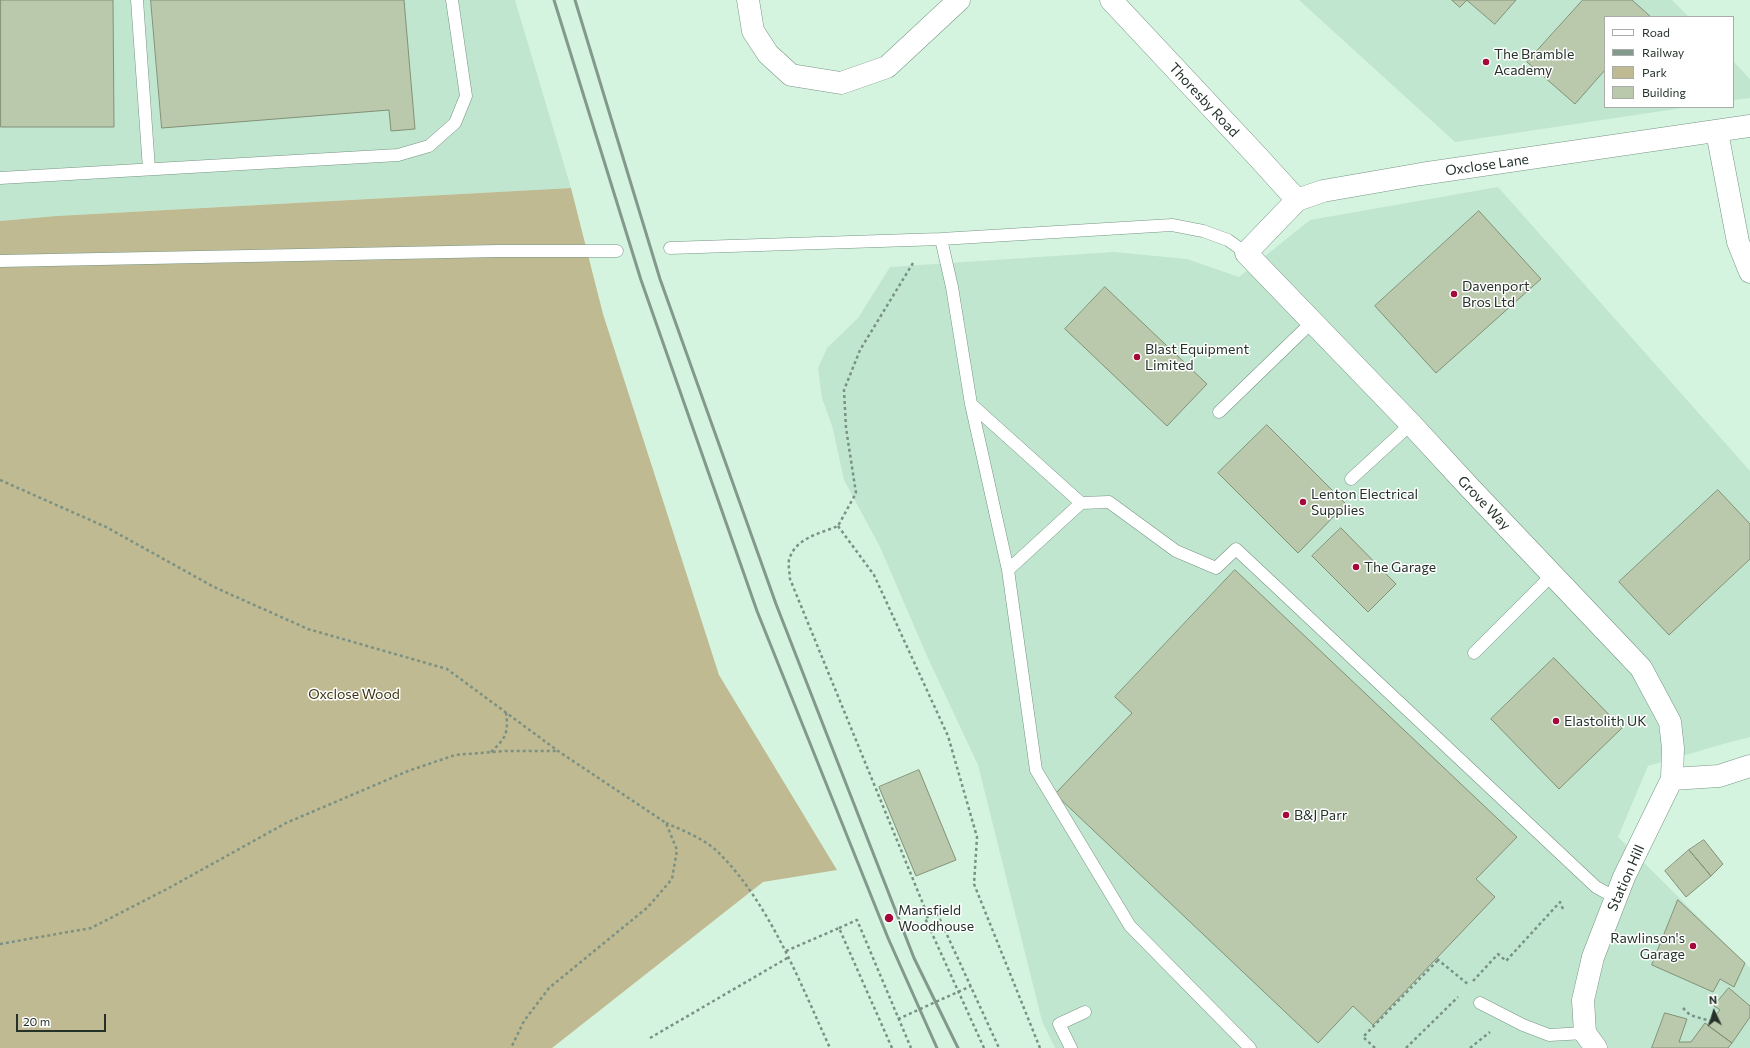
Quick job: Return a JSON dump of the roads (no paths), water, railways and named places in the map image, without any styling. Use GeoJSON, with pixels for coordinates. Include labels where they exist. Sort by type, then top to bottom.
{"type":"FeatureCollection","features":[{"type":"Feature","properties":{"kind":"street"},"geometry":{"type":"LineString","coordinates":[[748,0],[753,31],[768,54],[791,75],[841,83],[886,67],[959,0]]}},
{"type":"Feature","properties":{"kind":"street","name":"Thoresby Road"},"geometry":{"type":"LineString","coordinates":[[1111,0],[1297,200]]}},
{"type":"Feature","properties":{"kind":"street","name":"Oxclose Lane"},"geometry":{"type":"LineString","coordinates":[[1246,252],[1297,200],[1323,191],[1421,174],[1750,126]]}},
{"type":"Feature","properties":{"kind":"street"},"geometry":{"type":"LineString","coordinates":[[1717,132],[1738,242],[1750,272]]}},
{"type":"Feature","properties":{"kind":"street","name":"Grove Way"},"geometry":{"type":"LineString","coordinates":[[1246,252],[1411,424],[1641,668],[1655,691],[1670,722],[1673,748],[1672,779]]}},
{"type":"Feature","properties":{"kind":"street"},"geometry":{"type":"LineString","coordinates":[[1672,779],[1719,776],[1750,766]]}},
{"type":"Feature","properties":{"kind":"street","name":"Station Hill"},"geometry":{"type":"LineString","coordinates":[[1590,1041],[1583,1000],[1593,957],[1624,877],[1672,779]]}},
{"type":"Feature","properties":{"kind":"lane"},"geometry":{"type":"LineString","coordinates":[[136,0],[149,169]]}},
{"type":"Feature","properties":{"kind":"lane"},"geometry":{"type":"LineString","coordinates":[[0,178],[398,155],[429,146],[455,123],[466,96],[452,0]]}},
{"type":"Feature","properties":{"kind":"lane"},"geometry":{"type":"LineString","coordinates":[[670,248],[926,240],[1172,225],[1203,231],[1228,240],[1246,252]]}},
{"type":"Feature","properties":{"kind":"lane"},"geometry":{"type":"LineString","coordinates":[[942,239],[952,287],[971,404],[1008,570],[1036,770],[1130,926],[1250,1048]]}},
{"type":"Feature","properties":{"kind":"lane"},"geometry":{"type":"LineString","coordinates":[[0,261],[498,251],[617,251]]}},
{"type":"Feature","properties":{"kind":"lane"},"geometry":{"type":"LineString","coordinates":[[1220,412],[1312,322]]}},
{"type":"Feature","properties":{"kind":"lane"},"geometry":{"type":"LineString","coordinates":[[971,404],[1081,503]]}},
{"type":"Feature","properties":{"kind":"lane"},"geometry":{"type":"LineString","coordinates":[[1351,479],[1411,424]]}},
{"type":"Feature","properties":{"kind":"lane"},"geometry":{"type":"LineString","coordinates":[[1008,570],[1081,503],[1109,502],[1176,551],[1216,568],[1236,549],[1596,887],[1616,898]]}},
{"type":"Feature","properties":{"kind":"lane"},"geometry":{"type":"LineString","coordinates":[[1474,653],[1553,574]]}},
{"type":"Feature","properties":{"kind":"lane"},"geometry":{"type":"LineString","coordinates":[[1480,1003],[1522,1025],[1549,1035],[1590,1041]]}},
{"type":"Feature","properties":{"kind":"lane"},"geometry":{"type":"LineString","coordinates":[[1071,1048],[1060,1024],[1085,1012]]}},
{"type":"Feature","properties":{"kind":"railway"},"geometry":{"type":"LineString","coordinates":[[554,0],[641,280],[757,611],[888,938],[937,1048]]}},
{"type":"Feature","properties":{"kind":"railway"},"geometry":{"type":"LineString","coordinates":[[575,0],[660,279],[776,604],[914,958],[958,1048]]}},
{"type":"Feature","properties":{"kind":"place","name":"The Bramble Academy"},"geometry":{"type":"Point","coordinates":[1486,62]}},
{"type":"Feature","properties":{"kind":"place","name":"Davenport Bros Ltd"},"geometry":{"type":"Point","coordinates":[1454,294]}},
{"type":"Feature","properties":{"kind":"place","name":"Blast Equipment Limited"},"geometry":{"type":"Point","coordinates":[1137,357]}},
{"type":"Feature","properties":{"kind":"place","name":"Lenton Electrical Supplies"},"geometry":{"type":"Point","coordinates":[1303,502]}},
{"type":"Feature","properties":{"kind":"place","name":"The Garage"},"geometry":{"type":"Point","coordinates":[1356,567]}},
{"type":"Feature","properties":{"kind":"place","name":"Elastolith UK"},"geometry":{"type":"Point","coordinates":[1556,721]}},
{"type":"Feature","properties":{"kind":"place","name":"B&J Parr"},"geometry":{"type":"Point","coordinates":[1286,815]}},
{"type":"Feature","properties":{"kind":"place","name":"Mansfield Woodhouse"},"geometry":{"type":"Point","coordinates":[889,918]}},
{"type":"Feature","properties":{"kind":"place","name":"Rawlinson's Garage"},"geometry":{"type":"Point","coordinates":[1693,946]}},
{"type":"Feature","properties":{"kind":"park label","name":"Oxclose Wood"},"geometry":{"type":"Point","coordinates":[354,694]}}]}
